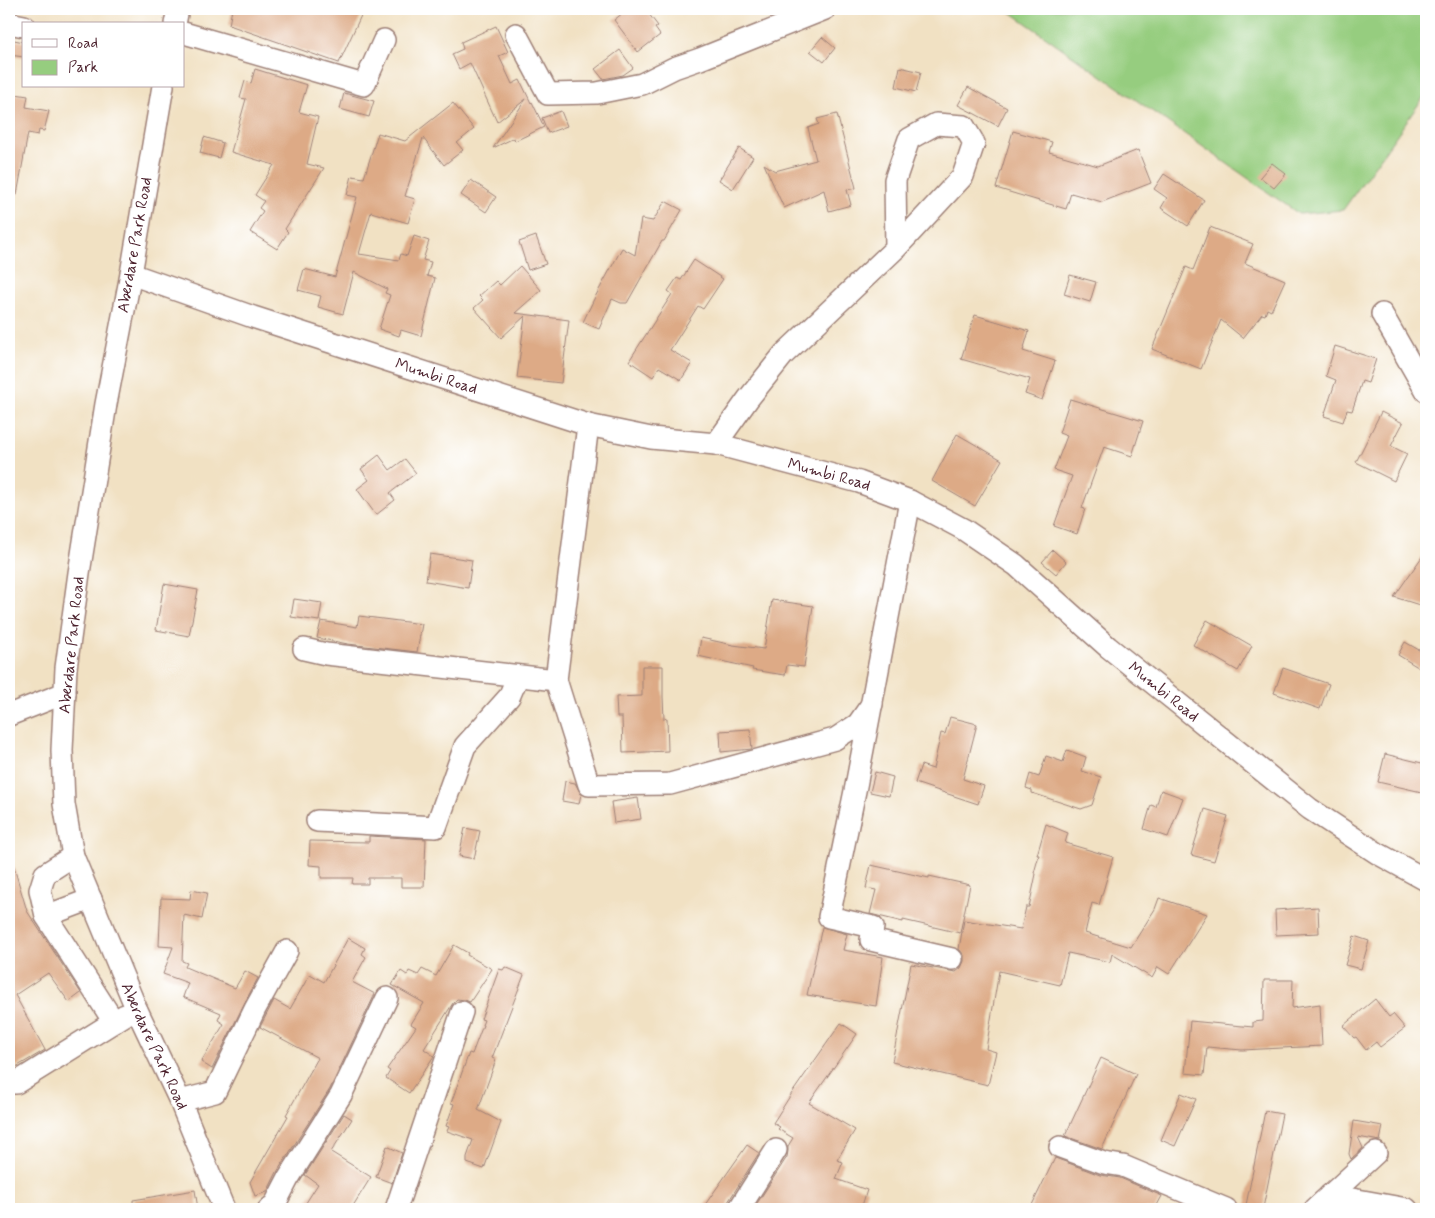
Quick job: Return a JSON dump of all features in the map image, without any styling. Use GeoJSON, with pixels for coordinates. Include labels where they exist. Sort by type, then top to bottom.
{"type":"FeatureCollection","features":[{"type":"Feature","properties":{"kind":"street"},"geometry":{"type":"LineString","coordinates":[[175,22],[178,9]]}},
{"type":"Feature","properties":{"kind":"street"},"geometry":{"type":"LineString","coordinates":[[516,34],[548,94],[597,93],[642,84],[674,68],[709,56],[825,9]]}},
{"type":"Feature","properties":{"kind":"street"},"geometry":{"type":"LineString","coordinates":[[9,24],[22,26]]}},
{"type":"Feature","properties":{"kind":"street"},"geometry":{"type":"LineString","coordinates":[[185,34],[364,85],[384,40]]}},
{"type":"Feature","properties":{"kind":"street","name":"Aberdare Park Road"},"geometry":{"type":"LineString","coordinates":[[163,88],[106,404],[79,573],[66,668],[62,750],[64,804],[73,856],[136,1008],[180,1101],[224,1209]]}},
{"type":"Feature","properties":{"kind":"street"},"geometry":{"type":"LineString","coordinates":[[716,444],[748,399],[784,354],[896,248],[963,176],[974,144],[964,126],[936,124],[909,139],[895,180],[896,248]]}},
{"type":"Feature","properties":{"kind":"street","name":"Mumbi Road"},"geometry":{"type":"LineString","coordinates":[[130,274],[253,317],[588,424],[652,438],[716,444],[859,482],[910,501],[963,529],[1016,565],[1108,647],[1310,808],[1377,853],[1426,880]]}},
{"type":"Feature","properties":{"kind":"street"},"geometry":{"type":"LineString","coordinates":[[1382,314],[1426,391]]}},
{"type":"Feature","properties":{"kind":"street"},"geometry":{"type":"LineString","coordinates":[[588,424],[556,680],[589,785],[670,784],[835,739],[858,724],[872,704]]}},
{"type":"Feature","properties":{"kind":"street"},"geometry":{"type":"LineString","coordinates":[[910,501],[829,917],[873,927],[871,940],[952,959]]}},
{"type":"Feature","properties":{"kind":"street"},"geometry":{"type":"LineString","coordinates":[[304,649],[326,654],[556,680]]}},
{"type":"Feature","properties":{"kind":"street"},"geometry":{"type":"LineString","coordinates":[[317,821],[436,827],[465,746],[509,697],[518,676]]}},
{"type":"Feature","properties":{"kind":"street"},"geometry":{"type":"LineString","coordinates":[[9,715],[65,693]]}},
{"type":"Feature","properties":{"kind":"street"},"geometry":{"type":"LineString","coordinates":[[73,856],[45,874],[40,890],[46,916],[114,1022]]}},
{"type":"Feature","properties":{"kind":"street"},"geometry":{"type":"LineString","coordinates":[[46,916],[91,899]]}},
{"type":"Feature","properties":{"kind":"street"},"geometry":{"type":"LineString","coordinates":[[180,1101],[215,1092],[255,1009],[287,951]]}},
{"type":"Feature","properties":{"kind":"street"},"geometry":{"type":"LineString","coordinates":[[269,1209],[275,1204],[288,1179],[340,1095],[387,998]]}},
{"type":"Feature","properties":{"kind":"street"},"geometry":{"type":"LineString","coordinates":[[9,1083],[16,1083],[136,1008]]}},
{"type":"Feature","properties":{"kind":"street"},"geometry":{"type":"LineString","coordinates":[[396,1209],[462,1012]]}},
{"type":"Feature","properties":{"kind":"street"},"geometry":{"type":"LineString","coordinates":[[1060,1147],[1104,1163],[1123,1166],[1226,1209]]}},
{"type":"Feature","properties":{"kind":"street"},"geometry":{"type":"LineString","coordinates":[[743,1208],[776,1150]]}},
{"type":"Feature","properties":{"kind":"street"},"geometry":{"type":"LineString","coordinates":[[1322,1202],[1376,1153]]}},
{"type":"Feature","properties":{"kind":"street"},"geometry":{"type":"LineString","coordinates":[[1322,1202],[1408,1209]]}},
{"type":"Feature","properties":{"kind":"green space"},"geometry":{"type":"Polygon","coordinates":[[[1006,9],[1426,9],[1426,94],[1343,210],[1299,214],[1006,9]]]}},
{"type":"Feature","properties":{"kind":"building"},"geometry":{"type":"Polygon","coordinates":[[[232,9],[364,9],[339,63],[229,25],[232,9]]]}},
{"type":"Feature","properties":{"kind":"building"},"geometry":{"type":"Polygon","coordinates":[[[628,9],[645,9],[658,26],[655,28],[660,35],[638,52],[614,20],[628,9]]]}},
{"type":"Feature","properties":{"kind":"building"},"geometry":{"type":"Polygon","coordinates":[[[496,26],[508,52],[499,56],[512,84],[520,80],[544,127],[515,141],[514,138],[493,148],[526,99],[497,122],[470,63],[459,69],[452,54],[463,49],[461,42],[496,26]]]}},
{"type":"Feature","properties":{"kind":"building"},"geometry":{"type":"Polygon","coordinates":[[[822,37],[835,48],[824,62],[810,51],[822,37]]]}},
{"type":"Feature","properties":{"kind":"building"},"geometry":{"type":"Polygon","coordinates":[[[9,39],[22,42],[22,57],[9,55],[9,39]]]}},
{"type":"Feature","properties":{"kind":"building"},"geometry":{"type":"Polygon","coordinates":[[[620,50],[633,68],[623,75],[603,79],[595,69],[620,50]]]}},
{"type":"Feature","properties":{"kind":"building"},"geometry":{"type":"Polygon","coordinates":[[[900,67],[921,72],[916,92],[896,87],[900,67]]]}},
{"type":"Feature","properties":{"kind":"building"},"geometry":{"type":"Polygon","coordinates":[[[255,69],[307,85],[299,112],[318,117],[307,164],[324,168],[285,229],[288,232],[277,249],[250,232],[263,211],[259,208],[264,201],[255,195],[274,165],[231,152],[246,99],[240,98],[245,81],[251,83],[255,69]]]}},
{"type":"Feature","properties":{"kind":"building"},"geometry":{"type":"Polygon","coordinates":[[[968,87],[1007,108],[998,126],[958,105],[968,87]]]}},
{"type":"Feature","properties":{"kind":"building"},"geometry":{"type":"Polygon","coordinates":[[[9,93],[28,96],[26,107],[49,111],[44,131],[39,130],[38,135],[28,133],[17,195],[9,195],[9,93]]]}},
{"type":"Feature","properties":{"kind":"building"},"geometry":{"type":"Polygon","coordinates":[[[344,93],[374,101],[369,117],[340,109],[344,93]]]}},
{"type":"Feature","properties":{"kind":"building"},"geometry":{"type":"Polygon","coordinates":[[[453,103],[474,129],[457,143],[463,150],[444,165],[423,138],[405,196],[415,199],[408,223],[371,212],[359,254],[399,260],[401,254],[407,256],[414,236],[429,241],[423,260],[431,262],[427,276],[435,278],[421,336],[401,330],[399,336],[379,329],[390,295],[385,293],[387,289],[354,272],[343,314],[318,307],[321,296],[298,290],[304,269],[335,277],[357,197],[347,195],[352,176],[364,178],[378,133],[405,141],[453,103]]]}},
{"type":"Feature","properties":{"kind":"building"},"geometry":{"type":"Polygon","coordinates":[[[561,111],[567,126],[548,133],[542,118],[561,111]]]}},
{"type":"Feature","properties":{"kind":"building"},"geometry":{"type":"Polygon","coordinates":[[[837,114],[856,188],[847,190],[851,205],[829,211],[824,190],[784,208],[764,164],[775,171],[816,160],[808,128],[819,124],[817,119],[837,114]]]}},
{"type":"Feature","properties":{"kind":"building"},"geometry":{"type":"Polygon","coordinates":[[[1013,131],[1052,142],[1049,152],[1098,166],[1138,150],[1151,183],[1102,202],[1071,193],[1066,209],[996,188],[1013,131]]]}},
{"type":"Feature","properties":{"kind":"building"},"geometry":{"type":"Polygon","coordinates":[[[204,137],[223,143],[219,158],[200,153],[204,137]]]}},
{"type":"Feature","properties":{"kind":"building"},"geometry":{"type":"Polygon","coordinates":[[[739,148],[753,157],[733,189],[719,180],[739,148]]]}},
{"type":"Feature","properties":{"kind":"building"},"geometry":{"type":"Polygon","coordinates":[[[1272,163],[1286,174],[1274,188],[1260,177],[1272,163]]]}},
{"type":"Feature","properties":{"kind":"building"},"geometry":{"type":"Polygon","coordinates":[[[1164,174],[1204,200],[1188,226],[1161,208],[1167,198],[1154,189],[1164,174]]]}},
{"type":"Feature","properties":{"kind":"building"},"geometry":{"type":"Polygon","coordinates":[[[471,180],[496,197],[486,212],[461,195],[471,180]]]}},
{"type":"Feature","properties":{"kind":"building"},"geometry":{"type":"Polygon","coordinates":[[[665,201],[682,210],[627,303],[621,303],[612,299],[599,329],[583,322],[622,248],[635,255],[641,219],[653,221],[665,201]]]}},
{"type":"Feature","properties":{"kind":"building"},"geometry":{"type":"Polygon","coordinates":[[[1210,227],[1253,244],[1245,263],[1285,280],[1271,311],[1267,309],[1265,315],[1262,314],[1243,338],[1221,320],[1201,369],[1152,349],[1186,267],[1193,270],[1210,227]]]}},
{"type":"Feature","properties":{"kind":"building"},"geometry":{"type":"Polygon","coordinates":[[[536,236],[546,264],[528,270],[519,242],[536,236]]]}},
{"type":"Feature","properties":{"kind":"building"},"geometry":{"type":"Polygon","coordinates":[[[694,260],[723,279],[703,309],[698,306],[670,350],[692,363],[681,380],[659,367],[653,377],[629,361],[672,294],[668,291],[677,278],[681,280],[694,260]]]}},
{"type":"Feature","properties":{"kind":"building"},"geometry":{"type":"Polygon","coordinates":[[[520,266],[541,290],[515,313],[569,320],[561,383],[517,378],[525,316],[501,338],[474,308],[483,300],[479,296],[496,281],[500,285],[520,266]]]}},
{"type":"Feature","properties":{"kind":"building"},"geometry":{"type":"Polygon","coordinates":[[[1070,275],[1096,282],[1090,302],[1064,294],[1070,275]]]}},
{"type":"Feature","properties":{"kind":"building"},"geometry":{"type":"Polygon","coordinates":[[[975,315],[1029,331],[1023,351],[1055,361],[1042,400],[1025,394],[1030,379],[961,359],[975,315]]]}},
{"type":"Feature","properties":{"kind":"building"},"geometry":{"type":"Polygon","coordinates":[[[1335,346],[1376,359],[1368,383],[1362,381],[1352,411],[1347,410],[1343,422],[1324,416],[1336,380],[1326,376],[1335,346]]]}},
{"type":"Feature","properties":{"kind":"building"},"geometry":{"type":"Polygon","coordinates":[[[1070,399],[1143,421],[1132,456],[1104,447],[1082,508],[1085,509],[1077,534],[1054,526],[1072,476],[1054,470],[1067,436],[1059,433],[1070,399]]]}},
{"type":"Feature","properties":{"kind":"building"},"geometry":{"type":"Polygon","coordinates":[[[1381,412],[1403,423],[1391,446],[1407,454],[1394,481],[1356,462],[1381,412]]]}},
{"type":"Feature","properties":{"kind":"building"},"geometry":{"type":"Polygon","coordinates":[[[957,434],[1002,460],[975,506],[932,481],[957,434]]]}},
{"type":"Feature","properties":{"kind":"building"},"geometry":{"type":"Polygon","coordinates":[[[379,455],[390,470],[405,459],[416,473],[390,493],[395,500],[376,515],[357,489],[369,480],[361,469],[379,455]]]}},
{"type":"Feature","properties":{"kind":"building"},"geometry":{"type":"Polygon","coordinates":[[[1053,550],[1066,562],[1056,574],[1042,562],[1053,550]]]}},
{"type":"Feature","properties":{"kind":"building"},"geometry":{"type":"Polygon","coordinates":[[[1426,551],[1426,607],[1394,597],[1426,551]]]}},
{"type":"Feature","properties":{"kind":"building"},"geometry":{"type":"Polygon","coordinates":[[[430,554],[472,560],[468,588],[426,581],[430,554]]]}},
{"type":"Feature","properties":{"kind":"building"},"geometry":{"type":"Polygon","coordinates":[[[164,584],[198,590],[189,636],[156,630],[164,584]]]}},
{"type":"Feature","properties":{"kind":"building"},"geometry":{"type":"Polygon","coordinates":[[[294,599],[322,603],[319,621],[291,617],[294,599]]]}},
{"type":"Feature","properties":{"kind":"building"},"geometry":{"type":"Polygon","coordinates":[[[772,600],[813,606],[804,667],[787,665],[785,675],[752,670],[753,668],[698,656],[701,638],[764,649],[772,600]]]}},
{"type":"Feature","properties":{"kind":"building"},"geometry":{"type":"Polygon","coordinates":[[[359,616],[422,624],[417,652],[348,644],[317,638],[321,621],[357,627],[359,616]]]}},
{"type":"Feature","properties":{"kind":"building"},"geometry":{"type":"Polygon","coordinates":[[[1207,620],[1252,646],[1238,671],[1193,645],[1207,620]]]}},
{"type":"Feature","properties":{"kind":"building"},"geometry":{"type":"Polygon","coordinates":[[[1405,642],[1426,654],[1426,672],[1398,655],[1405,642]]]}},
{"type":"Feature","properties":{"kind":"building"},"geometry":{"type":"Polygon","coordinates":[[[642,666],[663,666],[664,719],[667,718],[668,751],[623,753],[622,717],[617,717],[616,697],[642,696],[642,666]]]}},
{"type":"Feature","properties":{"kind":"building"},"geometry":{"type":"Polygon","coordinates":[[[1283,668],[1329,684],[1320,709],[1274,693],[1283,668]]]}},
{"type":"Feature","properties":{"kind":"building"},"geometry":{"type":"Polygon","coordinates":[[[950,717],[977,724],[963,779],[984,786],[978,804],[915,783],[921,765],[933,769],[941,733],[945,734],[950,717]]]}},
{"type":"Feature","properties":{"kind":"building"},"geometry":{"type":"Polygon","coordinates":[[[750,729],[752,749],[721,752],[720,731],[750,729]]]}},
{"type":"Feature","properties":{"kind":"building"},"geometry":{"type":"Polygon","coordinates":[[[1067,750],[1086,757],[1082,771],[1101,777],[1092,805],[1081,809],[1032,793],[1032,790],[1026,788],[1030,774],[1039,777],[1046,756],[1063,762],[1067,750]]]}},
{"type":"Feature","properties":{"kind":"building"},"geometry":{"type":"Polygon","coordinates":[[[1385,754],[1426,764],[1426,793],[1378,782],[1385,754]]]}},
{"type":"Feature","properties":{"kind":"building"},"geometry":{"type":"Polygon","coordinates":[[[875,772],[893,777],[889,796],[870,792],[875,772]]]}},
{"type":"Feature","properties":{"kind":"building"},"geometry":{"type":"Polygon","coordinates":[[[565,781],[575,783],[581,794],[579,804],[562,801],[565,781]]]}},
{"type":"Feature","properties":{"kind":"building"},"geometry":{"type":"Polygon","coordinates":[[[1161,790],[1183,798],[1168,837],[1144,829],[1151,805],[1156,807],[1161,790]]]}},
{"type":"Feature","properties":{"kind":"building"},"geometry":{"type":"Polygon","coordinates":[[[638,798],[641,819],[614,823],[611,802],[638,798]]]}},
{"type":"Feature","properties":{"kind":"building"},"geometry":{"type":"Polygon","coordinates":[[[1205,809],[1228,816],[1214,861],[1191,855],[1205,809]]]}},
{"type":"Feature","properties":{"kind":"building"},"geometry":{"type":"Polygon","coordinates":[[[1046,824],[1068,833],[1065,843],[1113,857],[1099,905],[1092,903],[1085,933],[1131,947],[1155,909],[1159,898],[1207,914],[1169,974],[1158,967],[1152,978],[1112,954],[1110,962],[1068,953],[1060,985],[999,971],[986,1049],[996,1052],[988,1085],[892,1062],[911,964],[956,972],[961,968],[964,955],[959,949],[964,920],[1021,929],[1026,907],[1029,907],[1036,874],[1034,873],[1039,855],[1037,855],[1046,824]]]}},
{"type":"Feature","properties":{"kind":"building"},"geometry":{"type":"Polygon","coordinates":[[[465,828],[480,831],[474,859],[459,856],[465,828]]]}},
{"type":"Feature","properties":{"kind":"building"},"geometry":{"type":"Polygon","coordinates":[[[369,836],[426,839],[424,887],[401,887],[401,878],[368,878],[368,884],[352,884],[353,878],[321,878],[321,866],[309,865],[310,841],[369,842],[369,836]]]}},
{"type":"Feature","properties":{"kind":"building"},"geometry":{"type":"Polygon","coordinates":[[[13,864],[27,911],[81,993],[69,1002],[48,973],[15,995],[45,1050],[9,1071],[9,865],[13,864]]]}},
{"type":"Feature","properties":{"kind":"building"},"geometry":{"type":"Polygon","coordinates":[[[871,865],[970,885],[960,933],[870,914],[876,890],[866,888],[871,865]]]}},
{"type":"Feature","properties":{"kind":"building"},"geometry":{"type":"Polygon","coordinates":[[[191,890],[207,893],[202,919],[184,915],[182,961],[187,963],[185,967],[235,988],[245,971],[258,978],[212,1069],[201,1062],[224,1024],[218,1020],[221,1013],[183,997],[188,983],[163,974],[173,947],[159,946],[161,898],[190,899],[191,890]]]}},
{"type":"Feature","properties":{"kind":"building"},"geometry":{"type":"Polygon","coordinates":[[[1318,907],[1319,933],[1276,935],[1275,910],[1318,907]]]}},
{"type":"Feature","properties":{"kind":"building"},"geometry":{"type":"Polygon","coordinates":[[[822,927],[847,934],[843,950],[883,957],[876,1006],[807,995],[822,927]]]}},
{"type":"Feature","properties":{"kind":"building"},"geometry":{"type":"Polygon","coordinates":[[[1354,936],[1369,941],[1361,969],[1345,965],[1354,936]]]}},
{"type":"Feature","properties":{"kind":"building"},"geometry":{"type":"Polygon","coordinates":[[[348,938],[365,948],[362,954],[366,957],[352,982],[375,994],[330,1089],[277,1172],[267,1192],[255,1196],[250,1182],[288,1116],[286,1115],[318,1058],[260,1027],[274,1000],[290,1009],[310,974],[324,982],[348,938]]]}},
{"type":"Feature","properties":{"kind":"building"},"geometry":{"type":"Polygon","coordinates":[[[454,945],[468,953],[467,955],[492,969],[470,1002],[457,999],[453,1003],[424,1049],[434,1056],[409,1093],[386,1078],[390,1071],[387,1069],[416,1027],[411,1024],[424,1003],[392,985],[401,971],[407,975],[409,971],[418,975],[422,969],[436,976],[454,945]]]}},
{"type":"Feature","properties":{"kind":"building"},"geometry":{"type":"Polygon","coordinates":[[[505,967],[524,975],[492,1058],[496,1060],[478,1110],[501,1122],[484,1169],[467,1163],[467,1157],[473,1140],[447,1131],[449,1127],[446,1126],[454,1104],[451,1103],[469,1053],[472,1054],[483,1025],[484,1020],[481,1019],[499,969],[503,970],[505,967]]]}},
{"type":"Feature","properties":{"kind":"building"},"geometry":{"type":"Polygon","coordinates":[[[1264,980],[1293,980],[1292,1008],[1320,1004],[1322,1046],[1242,1050],[1207,1047],[1204,1075],[1185,1073],[1190,1021],[1253,1027],[1253,1022],[1263,1021],[1264,980]]]}},
{"type":"Feature","properties":{"kind":"building"},"geometry":{"type":"Polygon","coordinates":[[[1375,999],[1389,1017],[1393,1014],[1405,1028],[1380,1047],[1376,1042],[1366,1050],[1356,1037],[1354,1038],[1343,1026],[1375,999]]]}},
{"type":"Feature","properties":{"kind":"building"},"geometry":{"type":"Polygon","coordinates":[[[841,1023],[857,1034],[809,1103],[855,1130],[837,1160],[843,1162],[836,1179],[867,1190],[861,1209],[755,1209],[787,1157],[788,1146],[793,1138],[778,1129],[780,1127],[773,1123],[841,1023]]]}},
{"type":"Feature","properties":{"kind":"building"},"geometry":{"type":"Polygon","coordinates":[[[1101,1058],[1136,1074],[1102,1149],[1065,1136],[1101,1058]]]}},
{"type":"Feature","properties":{"kind":"building"},"geometry":{"type":"Polygon","coordinates":[[[1181,1093],[1196,1099],[1175,1146],[1161,1140],[1181,1093]]]}},
{"type":"Feature","properties":{"kind":"building"},"geometry":{"type":"Polygon","coordinates":[[[1265,1111],[1282,1114],[1263,1208],[1246,1205],[1265,1111]]]}},
{"type":"Feature","properties":{"kind":"building"},"geometry":{"type":"Polygon","coordinates":[[[344,1114],[352,1119],[331,1152],[371,1177],[351,1209],[302,1209],[318,1184],[305,1175],[344,1114]]]}},
{"type":"Feature","properties":{"kind":"building"},"geometry":{"type":"Polygon","coordinates":[[[1354,1121],[1383,1126],[1380,1141],[1358,1137],[1363,1148],[1351,1159],[1349,1154],[1354,1121]]]}},
{"type":"Feature","properties":{"kind":"building"},"geometry":{"type":"Polygon","coordinates":[[[747,1145],[759,1153],[728,1202],[727,1209],[702,1209],[747,1145]]]}},
{"type":"Feature","properties":{"kind":"building"},"geometry":{"type":"Polygon","coordinates":[[[387,1146],[402,1153],[392,1183],[376,1177],[387,1146]]]}},
{"type":"Feature","properties":{"kind":"building"},"geometry":{"type":"Polygon","coordinates":[[[1055,1158],[1100,1175],[1120,1178],[1162,1196],[1155,1209],[1030,1209],[1055,1158]]]}},
{"type":"Feature","properties":{"kind":"building"},"geometry":{"type":"Polygon","coordinates":[[[195,1190],[198,1209],[133,1209],[133,1200],[195,1190]]]}}]}
